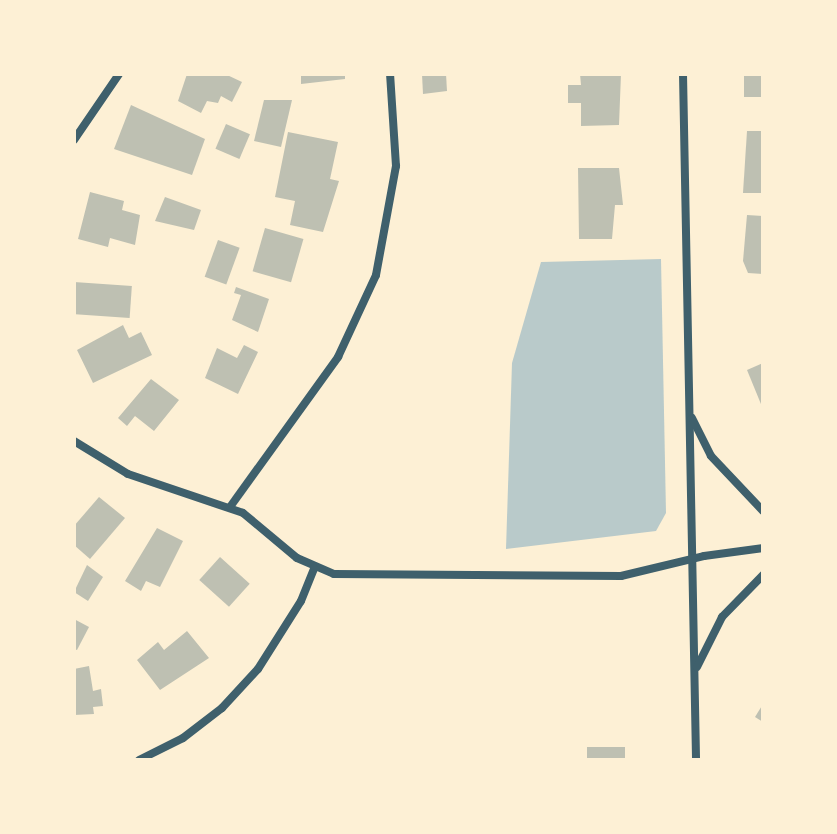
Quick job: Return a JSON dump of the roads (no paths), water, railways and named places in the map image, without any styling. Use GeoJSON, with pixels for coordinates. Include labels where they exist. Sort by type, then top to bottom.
{"type":"FeatureCollection","features":[{"type":"Feature","properties":{"kind":"street"},"geometry":{"type":"LineString","coordinates":[[74,140],[119,74]]}},
{"type":"Feature","properties":{"kind":"street"},"geometry":{"type":"LineString","coordinates":[[230,507],[338,357],[376,275],[396,166],[390,74]]}},
{"type":"Feature","properties":{"kind":"street"},"geometry":{"type":"LineString","coordinates":[[683,74],[696,760]]}},
{"type":"Feature","properties":{"kind":"street"},"geometry":{"type":"LineString","coordinates":[[690,413],[711,456],[763,511]]}},
{"type":"Feature","properties":{"kind":"street"},"geometry":{"type":"LineString","coordinates":[[74,441],[128,474],[230,507],[314,568],[334,574],[621,576],[763,548]]}},
{"type":"Feature","properties":{"kind":"street"},"geometry":{"type":"LineString","coordinates":[[139,760],[183,738],[258,669],[301,601],[314,568]]}},
{"type":"Feature","properties":{"kind":"street"},"geometry":{"type":"LineString","coordinates":[[694,678],[722,617],[763,575]]}}]}
